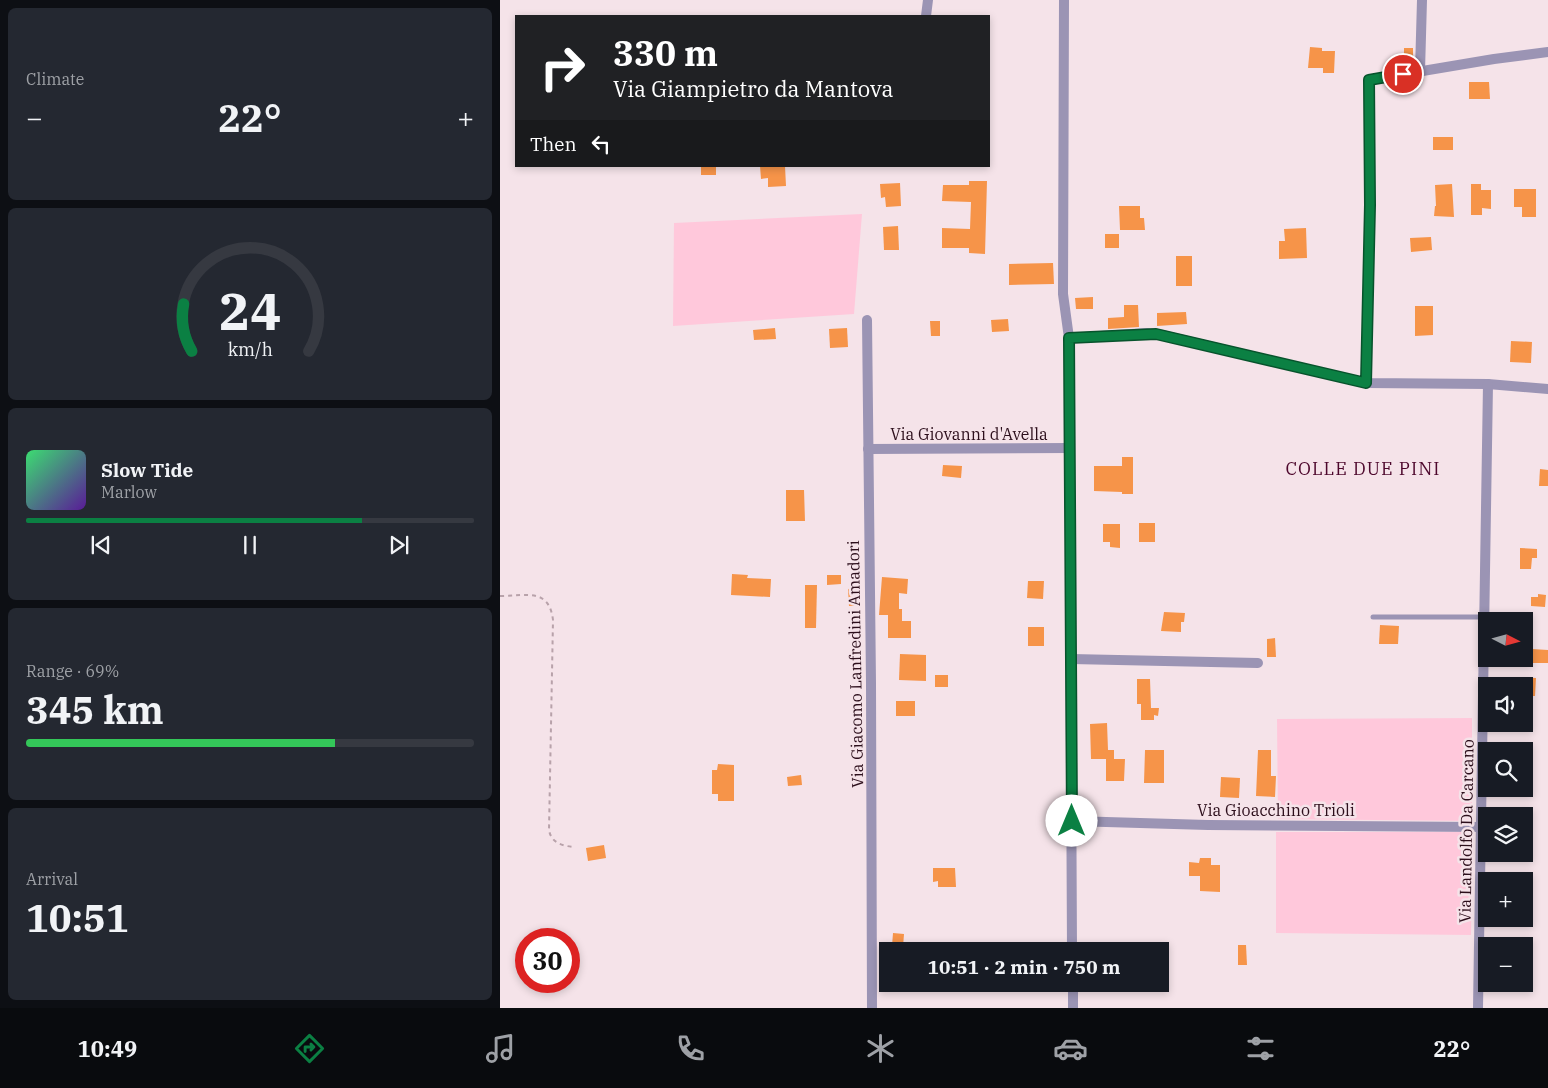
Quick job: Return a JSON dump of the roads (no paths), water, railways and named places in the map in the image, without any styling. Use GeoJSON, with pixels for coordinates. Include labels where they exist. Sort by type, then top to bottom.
{"type":"FeatureCollection","features":[{"type":"Feature","properties":{"kind":"street"},"geometry":{"type":"LineString","coordinates":[[926,15],[928,0]]}},
{"type":"Feature","properties":{"kind":"street"},"geometry":{"type":"LineString","coordinates":[[1064,0],[1063,294],[1069,338],[1072,942]]}},
{"type":"Feature","properties":{"kind":"street"},"geometry":{"type":"LineString","coordinates":[[1420,71],[1422,0]]}},
{"type":"Feature","properties":{"kind":"street"},"geometry":{"type":"LineString","coordinates":[[1366,383],[1370,205],[1369,80],[1548,52]]}},
{"type":"Feature","properties":{"kind":"street","name":"Via Giacomo Lanfredini Amadori"},"geometry":{"type":"LineString","coordinates":[[867,320],[872,1008]]}},
{"type":"Feature","properties":{"kind":"street"},"geometry":{"type":"LineString","coordinates":[[1069,338],[1156,334],[1366,383],[1488,384],[1548,388]]}},
{"type":"Feature","properties":{"kind":"street","name":"Via Landolfo Da Carcano"},"geometry":{"type":"LineString","coordinates":[[1484,612],[1488,384]]}},
{"type":"Feature","properties":{"kind":"street","name":"Via Giovanni d'Avella"},"geometry":{"type":"LineString","coordinates":[[868,449],[1070,448]]}},
{"type":"Feature","properties":{"kind":"street"},"geometry":{"type":"LineString","coordinates":[[1070,659],[1258,663]]}},
{"type":"Feature","properties":{"kind":"street","name":"Via Landolfo Da Carcano"},"geometry":{"type":"LineString","coordinates":[[1481,807],[1483,668]]}},
{"type":"Feature","properties":{"kind":"street","name":"Via Gioacchino Trioli"},"geometry":{"type":"LineString","coordinates":[[1072,821],[1208,825],[1478,827]]}},
{"type":"Feature","properties":{"kind":"street","name":"Via Landolfo Da Carcano"},"geometry":{"type":"LineString","coordinates":[[1478,1008],[1480,862]]}},
{"type":"Feature","properties":{"kind":"street"},"geometry":{"type":"LineString","coordinates":[[1073,992],[1073,1008]]}},
{"type":"Feature","properties":{"kind":"lane"},"geometry":{"type":"LineString","coordinates":[[1373,617],[1478,617]]}},
{"type":"Feature","properties":{"kind":"district","name":"COLLE DUE PINI"},"geometry":{"type":"Point","coordinates":[1363,469]}}]}
